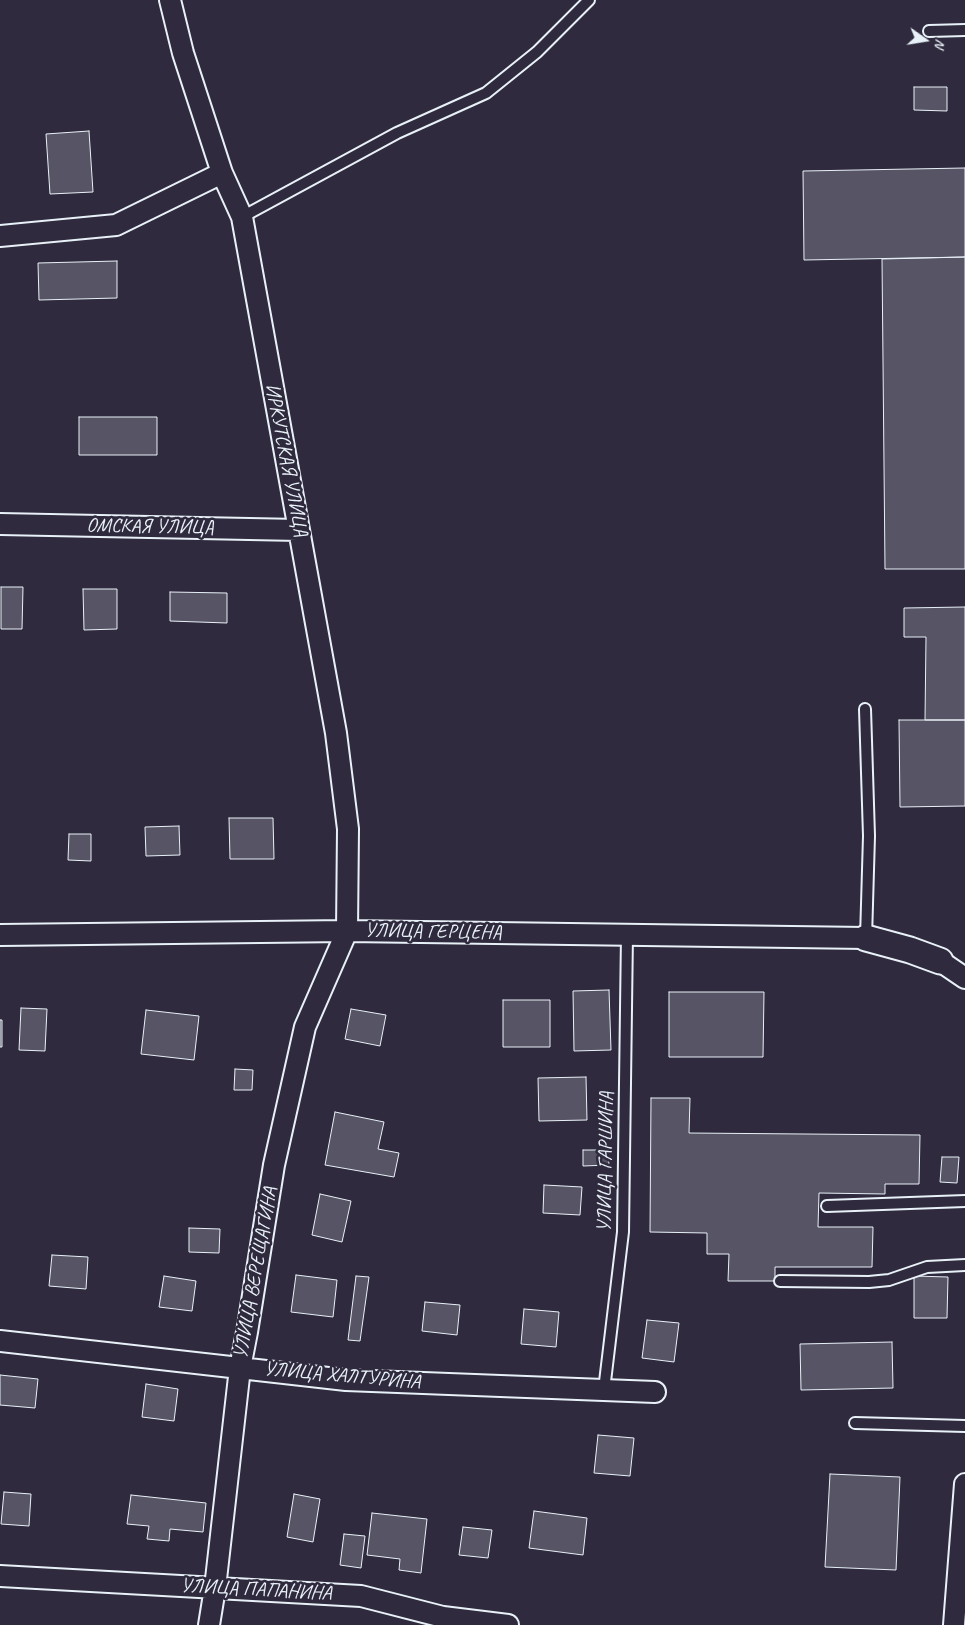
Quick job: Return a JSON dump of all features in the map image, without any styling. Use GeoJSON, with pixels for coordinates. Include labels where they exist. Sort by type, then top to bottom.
{"type":"FeatureCollection","features":[{"type":"Feature","properties":{"kind":"street","name":"ИРКУТСКАЯ УЛИЦА"},"geometry":{"type":"LineString","coordinates":[[170,0],[183,53],[222,174],[242,217],[336,733],[348,829],[347,931]]}},
{"type":"Feature","properties":{"kind":"street"},"geometry":{"type":"LineString","coordinates":[[0,236],[116,225],[222,174]]}},
{"type":"Feature","properties":{"kind":"street","name":"ОМСКАЯ УЛИЦА"},"geometry":{"type":"LineString","coordinates":[[0,524],[299,530]]}},
{"type":"Feature","properties":{"kind":"street","name":"УЛИЦА ГЕРЦЕНА"},"geometry":{"type":"LineString","coordinates":[[0,935],[347,931],[866,938]]}},
{"type":"Feature","properties":{"kind":"street","name":"УЛИЦА ВЕРЕЩАГИНА"},"geometry":{"type":"LineString","coordinates":[[209,1625],[215,1588],[240,1368],[274,1164],[305,1027],[347,931]]}},
{"type":"Feature","properties":{"kind":"street"},"geometry":{"type":"LineString","coordinates":[[866,938],[910,950],[940,961],[965,978]]}},
{"type":"Feature","properties":{"kind":"street","name":"УЛИЦА ХАЛТУРИНА"},"geometry":{"type":"LineString","coordinates":[[0,1341],[346,1380],[654,1392]]}},
{"type":"Feature","properties":{"kind":"street"},"geometry":{"type":"LineString","coordinates":[[954,1625],[965,1484]]}},
{"type":"Feature","properties":{"kind":"street","name":"УЛИЦА ПАПАНИНА"},"geometry":{"type":"LineString","coordinates":[[0,1576],[361,1596],[444,1621],[508,1625]]}},
{"type":"Feature","properties":{"kind":"lane"},"geometry":{"type":"LineString","coordinates":[[242,217],[397,133],[486,93],[537,52],[589,0]]}},
{"type":"Feature","properties":{"kind":"lane"},"geometry":{"type":"LineString","coordinates":[[929,31],[965,30]]}},
{"type":"Feature","properties":{"kind":"lane"},"geometry":{"type":"LineString","coordinates":[[865,710],[869,836],[866,938]]}},
{"type":"Feature","properties":{"kind":"lane","name":"УЛИЦА ГАРШИНА"},"geometry":{"type":"LineString","coordinates":[[604,1390],[623,1232],[627,934]]}},
{"type":"Feature","properties":{"kind":"lane"},"geometry":{"type":"LineString","coordinates":[[827,1206],[965,1201]]}},
{"type":"Feature","properties":{"kind":"lane"},"geometry":{"type":"LineString","coordinates":[[780,1281],[869,1282],[889,1280],[928,1267],[965,1265]]}},
{"type":"Feature","properties":{"kind":"lane"},"geometry":{"type":"LineString","coordinates":[[855,1423],[965,1426]]}},
{"type":"Feature","properties":{"kind":"building"},"geometry":{"type":"Polygon","coordinates":[[[914,87],[947,87],[947,111],[914,110],[914,87]]]}},
{"type":"Feature","properties":{"kind":"building"},"geometry":{"type":"Polygon","coordinates":[[[89,131],[93,192],[50,194],[46,134],[89,131]]]}},
{"type":"Feature","properties":{"kind":"building"},"geometry":{"type":"Polygon","coordinates":[[[965,168],[965,257],[804,260],[803,171],[965,168]]]}},
{"type":"Feature","properties":{"kind":"building"},"geometry":{"type":"Polygon","coordinates":[[[965,257],[965,569],[885,569],[882,259],[965,257]]]}},
{"type":"Feature","properties":{"kind":"building"},"geometry":{"type":"Polygon","coordinates":[[[117,261],[117,298],[39,300],[38,263],[117,261]]]}},
{"type":"Feature","properties":{"kind":"building"},"geometry":{"type":"Polygon","coordinates":[[[79,417],[157,417],[157,455],[79,455],[79,417]]]}},
{"type":"Feature","properties":{"kind":"building"},"geometry":{"type":"Polygon","coordinates":[[[1,587],[23,587],[22,629],[1,629],[1,587]]]}},
{"type":"Feature","properties":{"kind":"building"},"geometry":{"type":"Polygon","coordinates":[[[83,589],[117,589],[117,629],[84,630],[83,589]]]}},
{"type":"Feature","properties":{"kind":"building"},"geometry":{"type":"Polygon","coordinates":[[[170,592],[227,593],[227,623],[170,621],[170,592]]]}},
{"type":"Feature","properties":{"kind":"building"},"geometry":{"type":"Polygon","coordinates":[[[965,607],[965,720],[925,720],[926,637],[904,637],[904,608],[965,607]]]}},
{"type":"Feature","properties":{"kind":"building"},"geometry":{"type":"Polygon","coordinates":[[[899,720],[965,720],[965,806],[900,807],[899,720]]]}},
{"type":"Feature","properties":{"kind":"building"},"geometry":{"type":"Polygon","coordinates":[[[229,818],[273,818],[274,859],[230,859],[229,818]]]}},
{"type":"Feature","properties":{"kind":"building"},"geometry":{"type":"Polygon","coordinates":[[[179,826],[180,855],[146,856],[145,827],[179,826]]]}},
{"type":"Feature","properties":{"kind":"building"},"geometry":{"type":"Polygon","coordinates":[[[69,834],[91,834],[91,861],[68,860],[69,834]]]}},
{"type":"Feature","properties":{"kind":"building"},"geometry":{"type":"Polygon","coordinates":[[[609,990],[611,1050],[574,1051],[573,991],[609,990]]]}},
{"type":"Feature","properties":{"kind":"building"},"geometry":{"type":"Polygon","coordinates":[[[669,992],[764,992],[763,1057],[669,1057],[669,992]]]}},
{"type":"Feature","properties":{"kind":"building"},"geometry":{"type":"Polygon","coordinates":[[[503,1000],[550,1000],[550,1047],[503,1047],[503,1000]]]}},
{"type":"Feature","properties":{"kind":"building"},"geometry":{"type":"Polygon","coordinates":[[[21,1008],[47,1009],[45,1051],[19,1050],[21,1008]]]}},
{"type":"Feature","properties":{"kind":"building"},"geometry":{"type":"Polygon","coordinates":[[[351,1009],[386,1015],[380,1046],[345,1039],[351,1009]]]}},
{"type":"Feature","properties":{"kind":"building"},"geometry":{"type":"Polygon","coordinates":[[[146,1010],[199,1016],[194,1060],[141,1054],[146,1010]]]}},
{"type":"Feature","properties":{"kind":"building"},"geometry":{"type":"Polygon","coordinates":[[[0,1020],[2,1020],[2,1047],[0,1047],[0,1020]]]}},
{"type":"Feature","properties":{"kind":"building"},"geometry":{"type":"Polygon","coordinates":[[[235,1069],[253,1070],[252,1090],[234,1090],[235,1069]]]}},
{"type":"Feature","properties":{"kind":"building"},"geometry":{"type":"Polygon","coordinates":[[[586,1077],[587,1120],[539,1121],[538,1078],[586,1077]]]}},
{"type":"Feature","properties":{"kind":"building"},"geometry":{"type":"Polygon","coordinates":[[[651,1098],[690,1098],[689,1133],[920,1135],[919,1184],[885,1184],[885,1194],[819,1193],[818,1227],[873,1227],[872,1267],[775,1267],[775,1281],[728,1281],[729,1254],[707,1254],[707,1233],[650,1232],[651,1098]]]}},
{"type":"Feature","properties":{"kind":"building"},"geometry":{"type":"Polygon","coordinates":[[[335,1112],[384,1122],[378,1149],[399,1153],[394,1177],[325,1165],[335,1112]]]}},
{"type":"Feature","properties":{"kind":"building"},"geometry":{"type":"Polygon","coordinates":[[[583,1150],[608,1150],[609,1165],[583,1166],[583,1150]]]}},
{"type":"Feature","properties":{"kind":"building"},"geometry":{"type":"Polygon","coordinates":[[[942,1157],[959,1157],[957,1183],[940,1182],[942,1157]]]}},
{"type":"Feature","properties":{"kind":"building"},"geometry":{"type":"Polygon","coordinates":[[[544,1185],[582,1187],[580,1215],[543,1213],[544,1185]]]}},
{"type":"Feature","properties":{"kind":"building"},"geometry":{"type":"Polygon","coordinates":[[[320,1194],[351,1201],[342,1242],[312,1235],[320,1194]]]}},
{"type":"Feature","properties":{"kind":"building"},"geometry":{"type":"Polygon","coordinates":[[[189,1228],[220,1229],[219,1253],[189,1252],[189,1228]]]}},
{"type":"Feature","properties":{"kind":"building"},"geometry":{"type":"Polygon","coordinates":[[[52,1255],[88,1257],[86,1289],[49,1286],[52,1255]]]}},
{"type":"Feature","properties":{"kind":"building"},"geometry":{"type":"Polygon","coordinates":[[[296,1275],[337,1280],[333,1317],[291,1312],[296,1275]]]}},
{"type":"Feature","properties":{"kind":"building"},"geometry":{"type":"Polygon","coordinates":[[[164,1276],[196,1281],[192,1311],[159,1307],[164,1276]]]}},
{"type":"Feature","properties":{"kind":"building"},"geometry":{"type":"Polygon","coordinates":[[[356,1276],[369,1277],[360,1341],[348,1340],[356,1276]]]}},
{"type":"Feature","properties":{"kind":"building"},"geometry":{"type":"Polygon","coordinates":[[[914,1276],[948,1277],[947,1318],[914,1318],[914,1276]]]}},
{"type":"Feature","properties":{"kind":"building"},"geometry":{"type":"Polygon","coordinates":[[[425,1302],[460,1305],[457,1335],[422,1331],[425,1302]]]}},
{"type":"Feature","properties":{"kind":"building"},"geometry":{"type":"Polygon","coordinates":[[[524,1309],[559,1312],[556,1347],[521,1344],[524,1309]]]}},
{"type":"Feature","properties":{"kind":"building"},"geometry":{"type":"Polygon","coordinates":[[[647,1320],[679,1323],[674,1362],[642,1358],[647,1320]]]}},
{"type":"Feature","properties":{"kind":"building"},"geometry":{"type":"Polygon","coordinates":[[[892,1342],[893,1388],[801,1390],[800,1344],[892,1342]]]}},
{"type":"Feature","properties":{"kind":"building"},"geometry":{"type":"Polygon","coordinates":[[[0,1375],[38,1379],[35,1408],[0,1405],[0,1375]]]}},
{"type":"Feature","properties":{"kind":"building"},"geometry":{"type":"Polygon","coordinates":[[[146,1384],[178,1389],[174,1421],[142,1417],[146,1384]]]}},
{"type":"Feature","properties":{"kind":"building"},"geometry":{"type":"Polygon","coordinates":[[[598,1435],[634,1438],[630,1476],[594,1473],[598,1435]]]}},
{"type":"Feature","properties":{"kind":"building"},"geometry":{"type":"Polygon","coordinates":[[[830,1474],[900,1477],[896,1570],[825,1567],[830,1474]]]}},
{"type":"Feature","properties":{"kind":"building"},"geometry":{"type":"Polygon","coordinates":[[[4,1492],[31,1494],[29,1526],[1,1524],[4,1492]]]}},
{"type":"Feature","properties":{"kind":"building"},"geometry":{"type":"Polygon","coordinates":[[[294,1494],[320,1499],[313,1542],[287,1537],[294,1494]]]}},
{"type":"Feature","properties":{"kind":"building"},"geometry":{"type":"Polygon","coordinates":[[[131,1495],[206,1503],[203,1532],[170,1529],[169,1541],[147,1539],[149,1526],[127,1524],[131,1495]]]}},
{"type":"Feature","properties":{"kind":"building"},"geometry":{"type":"Polygon","coordinates":[[[534,1511],[587,1518],[583,1555],[529,1548],[534,1511]]]}},
{"type":"Feature","properties":{"kind":"building"},"geometry":{"type":"Polygon","coordinates":[[[372,1513],[427,1519],[421,1573],[399,1570],[400,1559],[367,1555],[372,1513]]]}},
{"type":"Feature","properties":{"kind":"building"},"geometry":{"type":"Polygon","coordinates":[[[463,1527],[492,1530],[488,1558],[459,1555],[463,1527]]]}},
{"type":"Feature","properties":{"kind":"building"},"geometry":{"type":"Polygon","coordinates":[[[344,1534],[365,1536],[361,1568],[340,1565],[344,1534]]]}}]}
